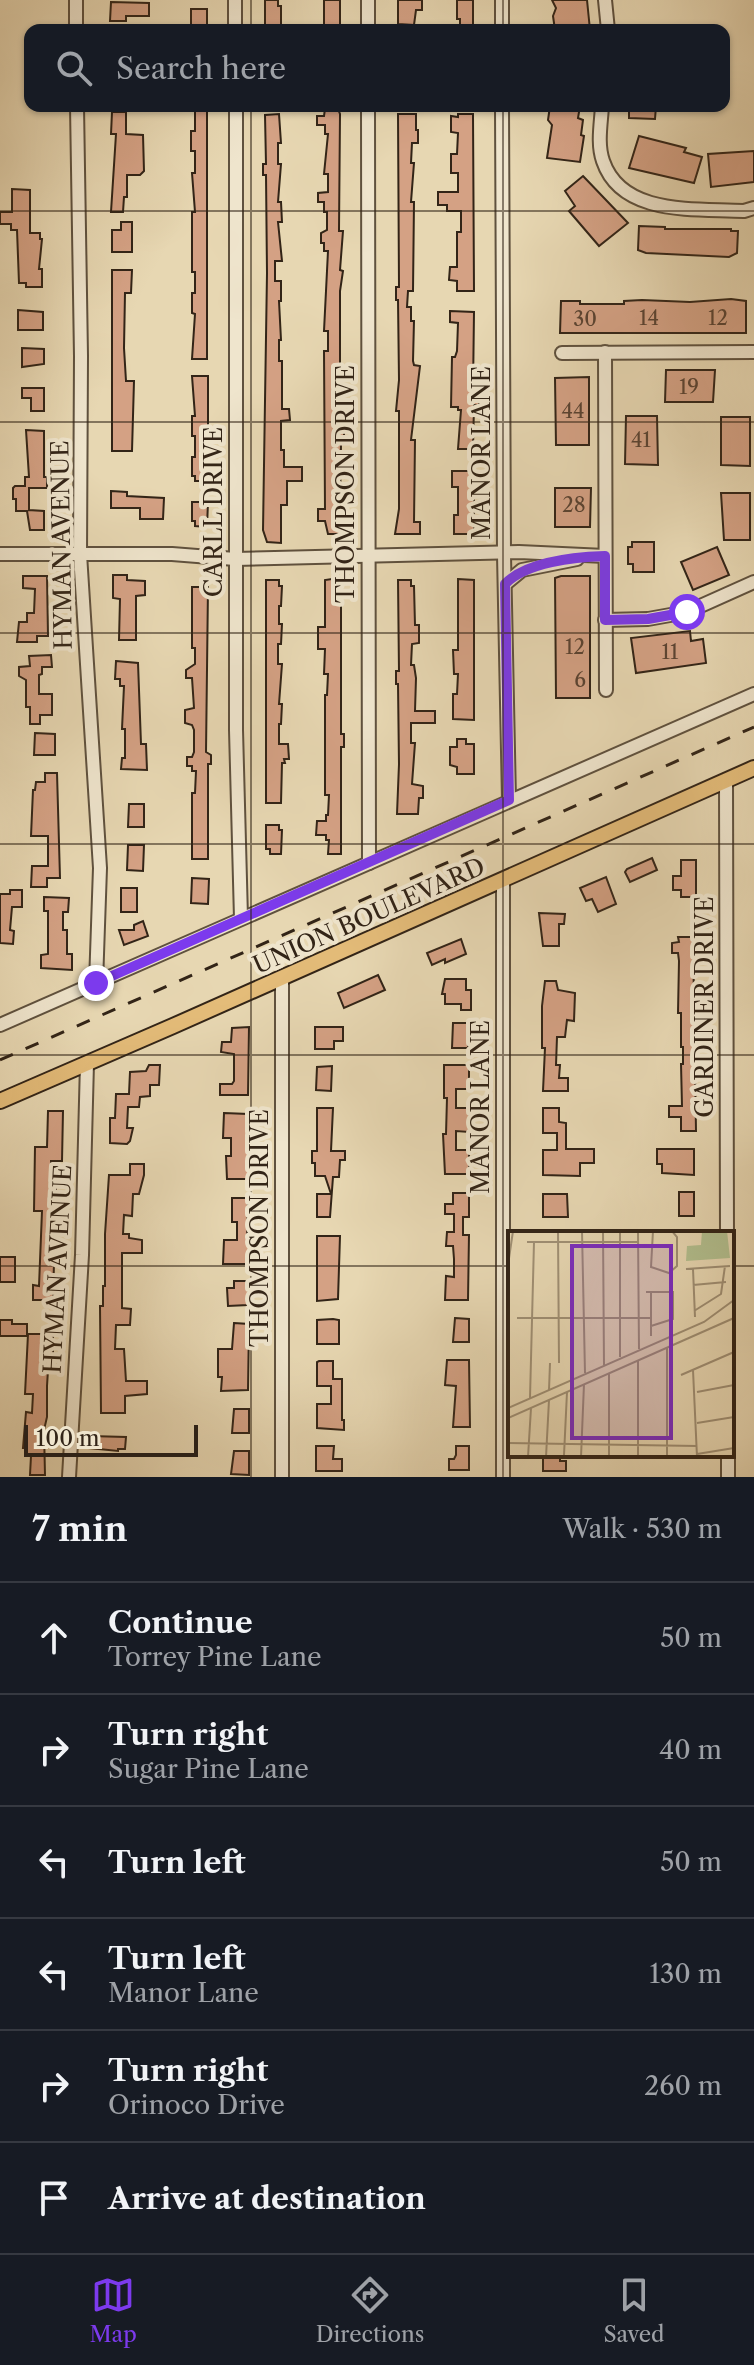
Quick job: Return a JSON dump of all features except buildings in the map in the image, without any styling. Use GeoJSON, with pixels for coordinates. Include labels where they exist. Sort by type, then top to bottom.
{"type":"FeatureCollection","features":[{"type":"Feature","properties":{"kind":"main road","name":"UNION BOULEVARD"},"geometry":{"type":"LineString","coordinates":[[0,1101],[754,768]]}},
{"type":"Feature","properties":{"kind":"street"},"geometry":{"type":"LineString","coordinates":[[76,0],[76,24]]}},
{"type":"Feature","properties":{"kind":"street"},"geometry":{"type":"LineString","coordinates":[[235,0],[235,24]]}},
{"type":"Feature","properties":{"kind":"street"},"geometry":{"type":"LineString","coordinates":[[368,0],[368,24]]}},
{"type":"Feature","properties":{"kind":"street"},"geometry":{"type":"LineString","coordinates":[[502,0],[502,24]]}},
{"type":"Feature","properties":{"kind":"street"},"geometry":{"type":"LineString","coordinates":[[605,0],[607,24]]}},
{"type":"Feature","properties":{"kind":"street","name":"HYMAN AVENUE"},"geometry":{"type":"LineString","coordinates":[[77,112],[80,554],[100,868],[96,983]]}},
{"type":"Feature","properties":{"kind":"street","name":"CARLL DRIVE"},"geometry":{"type":"LineString","coordinates":[[236,112],[235,559],[241,918]]}},
{"type":"Feature","properties":{"kind":"street","name":"THOMPSON DRIVE"},"geometry":{"type":"LineString","coordinates":[[368,112],[369,863]]}},
{"type":"Feature","properties":{"kind":"street","name":"MANOR LANE"},"geometry":{"type":"LineString","coordinates":[[502,112],[504,555],[509,800]]}},
{"type":"Feature","properties":{"kind":"street"},"geometry":{"type":"LineString","coordinates":[[601,112],[599,137],[602,160],[613,182],[629,194],[648,204],[744,211],[754,208]]}},
{"type":"Feature","properties":{"kind":"street"},"geometry":{"type":"LineString","coordinates":[[605,352],[600,556],[606,690]]}},
{"type":"Feature","properties":{"kind":"street"},"geometry":{"type":"LineString","coordinates":[[562,353],[754,352]]}},
{"type":"Feature","properties":{"kind":"street"},"geometry":{"type":"LineString","coordinates":[[0,554],[172,554],[235,559],[543,552],[600,556]]}},
{"type":"Feature","properties":{"kind":"street"},"geometry":{"type":"LineString","coordinates":[[505,584],[522,570],[600,556]]}},
{"type":"Feature","properties":{"kind":"street"},"geometry":{"type":"LineString","coordinates":[[605,620],[678,615],[754,582]]}},
{"type":"Feature","properties":{"kind":"street"},"geometry":{"type":"LineString","coordinates":[[0,1025],[754,694]]}},
{"type":"Feature","properties":{"kind":"street","name":"GARDINER DRIVE"},"geometry":{"type":"LineString","coordinates":[[726,780],[727,1231]]}},
{"type":"Feature","properties":{"kind":"street","name":"MANOR LANE"},"geometry":{"type":"LineString","coordinates":[[503,881],[503,1477]]}},
{"type":"Feature","properties":{"kind":"street","name":"THOMPSON DRIVE"},"geometry":{"type":"LineString","coordinates":[[282,978],[282,1477]]}},
{"type":"Feature","properties":{"kind":"street","name":"HYMAN AVENUE"},"geometry":{"type":"LineString","coordinates":[[69,1477],[82,1255],[87,1063]]}},
{"type":"Feature","properties":{"kind":"railway"},"geometry":{"type":"LineString","coordinates":[[0,1060],[754,727]]}},
{"type":"Feature","properties":{"kind":"route"},"geometry":{"type":"LineString","coordinates":[[96,983],[509,800],[505,584],[514,574],[547,564],[605,556],[605,620],[669,617],[687,612]]}}]}
